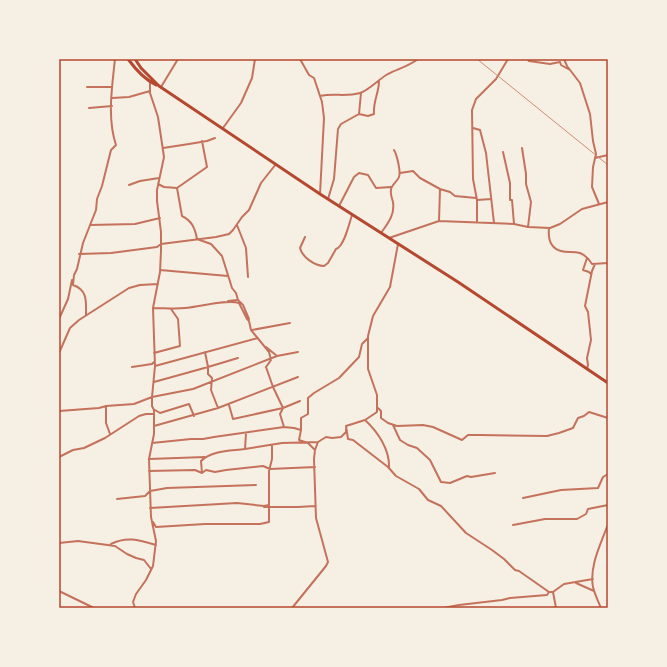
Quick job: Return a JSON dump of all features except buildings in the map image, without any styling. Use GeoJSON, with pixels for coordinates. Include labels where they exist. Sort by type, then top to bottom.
{"type":"FeatureCollection","features":[{"type":"Feature","properties":{"kind":"highway"},"geometry":{"type":"LineString","coordinates":[[128,59],[139,73],[150,82],[223,128],[338,206],[608,383]]}},
{"type":"Feature","properties":{"kind":"highway"},"geometry":{"type":"LineString","coordinates":[[135,59],[141,68],[160,87]]}},
{"type":"Feature","properties":{"kind":"street"},"geometry":{"type":"LineString","coordinates":[[59,319],[68,299],[74,275],[77,270],[79,254],[96,210],[97,199],[102,186],[111,150],[116,145],[112,134],[112,87],[115,59]]}},
{"type":"Feature","properties":{"kind":"street"},"geometry":{"type":"LineString","coordinates":[[160,87],[178,59]]}},
{"type":"Feature","properties":{"kind":"street"},"geometry":{"type":"LineString","coordinates":[[223,128],[241,103],[252,78],[255,59]]}},
{"type":"Feature","properties":{"kind":"street"},"geometry":{"type":"LineString","coordinates":[[300,59],[309,75],[314,78],[320,96],[324,118],[320,194]]}},
{"type":"Feature","properties":{"kind":"street"},"geometry":{"type":"LineString","coordinates":[[320,96],[330,94],[344,95],[361,93],[387,75],[408,66],[418,59]]}},
{"type":"Feature","properties":{"kind":"street"},"geometry":{"type":"LineString","coordinates":[[477,222],[472,110],[476,100],[496,79],[508,59]]}},
{"type":"Feature","properties":{"kind":"street"},"geometry":{"type":"LineString","coordinates":[[527,59],[529,61],[550,64],[560,62],[561,65],[573,72]]}},
{"type":"Feature","properties":{"kind":"street"},"geometry":{"type":"LineString","coordinates":[[564,59],[580,83],[590,114],[596,154],[592,167],[592,187],[598,204]]}},
{"type":"Feature","properties":{"kind":"street"},"geometry":{"type":"LineString","coordinates":[[359,114],[368,116],[374,114],[373,105],[378,90],[379,80]]}},
{"type":"Feature","properties":{"kind":"street"},"geometry":{"type":"LineString","coordinates":[[134,608],[133,602],[136,594],[152,569],[156,545],[150,508],[149,459],[154,426],[154,410],[152,406],[155,366],[153,308],[160,270],[161,244],[160,218],[157,201],[158,184],[164,157],[158,117],[150,91],[150,82]]}},
{"type":"Feature","properties":{"kind":"street"},"geometry":{"type":"LineString","coordinates":[[87,87],[112,87]]}},
{"type":"Feature","properties":{"kind":"street"},"geometry":{"type":"LineString","coordinates":[[112,98],[130,97],[150,91]]}},
{"type":"Feature","properties":{"kind":"street"},"geometry":{"type":"LineString","coordinates":[[328,199],[334,179],[338,129],[341,124],[359,114],[361,93]]}},
{"type":"Feature","properties":{"kind":"street"},"geometry":{"type":"LineString","coordinates":[[89,108],[112,106]]}},
{"type":"Feature","properties":{"kind":"street"},"geometry":{"type":"LineString","coordinates":[[473,128],[480,130],[483,141],[492,199],[494,223]]}},
{"type":"Feature","properties":{"kind":"street"},"geometry":{"type":"LineString","coordinates":[[163,148],[215,138]]}},
{"type":"Feature","properties":{"kind":"street"},"geometry":{"type":"LineString","coordinates":[[158,184],[178,188],[207,167],[202,141]]}},
{"type":"Feature","properties":{"kind":"street"},"geometry":{"type":"LineString","coordinates":[[522,148],[526,184],[531,202],[528,227]]}},
{"type":"Feature","properties":{"kind":"street"},"geometry":{"type":"LineString","coordinates":[[381,234],[392,216],[393,207],[391,187],[399,177],[400,173],[394,150]]}},
{"type":"Feature","properties":{"kind":"street"},"geometry":{"type":"LineString","coordinates":[[503,152],[508,173],[514,224]]}},
{"type":"Feature","properties":{"kind":"street"},"geometry":{"type":"LineString","coordinates":[[595,158],[608,155]]}},
{"type":"Feature","properties":{"kind":"street"},"geometry":{"type":"LineString","coordinates":[[79,254],[111,253],[225,235],[233,230],[249,210],[261,183],[276,164]]}},
{"type":"Feature","properties":{"kind":"street"},"geometry":{"type":"LineString","coordinates":[[400,173],[413,172],[420,178],[455,196],[476,199],[492,199]]}},
{"type":"Feature","properties":{"kind":"street"},"geometry":{"type":"LineString","coordinates":[[338,206],[354,177],[359,174],[368,175],[376,188],[391,187]]}},
{"type":"Feature","properties":{"kind":"street"},"geometry":{"type":"LineString","coordinates":[[130,186],[140,181],[159,178]]}},
{"type":"Feature","properties":{"kind":"street"},"geometry":{"type":"LineString","coordinates":[[178,188],[182,216],[190,220],[197,239]]}},
{"type":"Feature","properties":{"kind":"street"},"geometry":{"type":"LineString","coordinates":[[439,221],[440,188]]}},
{"type":"Feature","properties":{"kind":"street"},"geometry":{"type":"LineString","coordinates":[[389,238],[439,221],[514,224],[528,227],[549,228],[560,224],[582,209],[608,202]]}},
{"type":"Feature","properties":{"kind":"street"},"geometry":{"type":"LineString","coordinates":[[305,237],[300,248],[302,253],[315,264],[321,266],[327,265],[336,249],[340,248],[343,244],[352,214]]}},
{"type":"Feature","properties":{"kind":"street"},"geometry":{"type":"LineString","coordinates":[[90,225],[134,224],[160,218]]}},
{"type":"Feature","properties":{"kind":"street"},"geometry":{"type":"LineString","coordinates":[[237,225],[246,248],[248,277]]}},
{"type":"Feature","properties":{"kind":"street"},"geometry":{"type":"LineString","coordinates":[[549,228],[548,236],[551,244],[560,251],[582,254],[592,264],[608,263]]}},
{"type":"Feature","properties":{"kind":"street"},"geometry":{"type":"LineString","coordinates":[[197,239],[211,244],[222,256],[232,288],[236,293],[238,300],[243,305],[252,330],[269,352],[271,360],[266,367],[282,408],[280,414],[284,427]]}},
{"type":"Feature","properties":{"kind":"street"},"geometry":{"type":"LineString","coordinates":[[346,426],[365,420],[378,412],[377,395],[368,369],[369,328],[373,316],[390,287],[398,244]]}},
{"type":"Feature","properties":{"kind":"street"},"geometry":{"type":"LineString","coordinates":[[587,258],[583,270],[591,274]]}},
{"type":"Feature","properties":{"kind":"street"},"geometry":{"type":"LineString","coordinates":[[587,369],[587,358],[591,340],[588,312],[585,306],[591,274],[596,264]]}},
{"type":"Feature","properties":{"kind":"street"},"geometry":{"type":"LineString","coordinates":[[160,270],[228,276]]}},
{"type":"Feature","properties":{"kind":"street"},"geometry":{"type":"LineString","coordinates":[[74,275],[73,285],[79,287],[83,291],[86,299],[86,315]]}},
{"type":"Feature","properties":{"kind":"street"},"geometry":{"type":"LineString","coordinates":[[59,353],[70,328],[86,315],[129,288],[140,285],[158,284]]}},
{"type":"Feature","properties":{"kind":"street"},"geometry":{"type":"LineString","coordinates":[[153,308],[185,308],[238,300]]}},
{"type":"Feature","properties":{"kind":"street"},"geometry":{"type":"LineString","coordinates":[[205,305],[235,302],[239,304],[249,321]]}},
{"type":"Feature","properties":{"kind":"street"},"geometry":{"type":"LineString","coordinates":[[154,353],[180,346],[178,319],[170,309]]}},
{"type":"Feature","properties":{"kind":"street"},"geometry":{"type":"LineString","coordinates":[[252,330],[290,323]]}},
{"type":"Feature","properties":{"kind":"street"},"geometry":{"type":"LineString","coordinates":[[155,366],[258,338]]}},
{"type":"Feature","properties":{"kind":"street"},"geometry":{"type":"LineString","coordinates":[[315,450],[308,442],[299,440],[301,418],[308,414],[308,398],[339,378],[358,357],[362,344],[368,338]]}},
{"type":"Feature","properties":{"kind":"street"},"geometry":{"type":"LineString","coordinates":[[263,346],[277,356]]}},
{"type":"Feature","properties":{"kind":"street"},"geometry":{"type":"LineString","coordinates":[[205,352],[208,374],[212,378],[211,390],[218,408]]}},
{"type":"Feature","properties":{"kind":"street"},"geometry":{"type":"LineString","coordinates":[[59,411],[134,404],[193,388],[271,360],[277,356],[298,352]]}},
{"type":"Feature","properties":{"kind":"street"},"geometry":{"type":"LineString","coordinates":[[154,382],[238,358]]}},
{"type":"Feature","properties":{"kind":"street"},"geometry":{"type":"LineString","coordinates":[[132,366],[152,364],[154,361]]}},
{"type":"Feature","properties":{"kind":"street"},"geometry":{"type":"LineString","coordinates":[[154,426],[194,416],[218,408],[298,377]]}},
{"type":"Feature","properties":{"kind":"street"},"geometry":{"type":"LineString","coordinates":[[229,404],[233,419],[282,408],[300,401]]}},
{"type":"Feature","properties":{"kind":"street"},"geometry":{"type":"LineString","coordinates":[[154,410],[160,413],[189,404],[194,416]]}},
{"type":"Feature","properties":{"kind":"street"},"geometry":{"type":"LineString","coordinates":[[106,406],[106,423],[110,434]]}},
{"type":"Feature","properties":{"kind":"street"},"geometry":{"type":"LineString","coordinates":[[378,408],[381,411],[381,418],[393,425],[400,427],[423,425],[433,427],[462,440],[468,435],[480,434],[547,436],[573,428],[578,418],[589,412],[608,418]]}},
{"type":"Feature","properties":{"kind":"street"},"geometry":{"type":"LineString","coordinates":[[59,457],[74,450],[84,448],[104,438],[139,416],[154,414]]}},
{"type":"Feature","properties":{"kind":"street"},"geometry":{"type":"LineString","coordinates":[[365,420],[379,435],[388,457],[389,468]]}},
{"type":"Feature","properties":{"kind":"street"},"geometry":{"type":"LineString","coordinates":[[393,425],[400,440],[417,448],[430,460],[441,482],[450,483],[466,476],[471,478],[496,473]]}},
{"type":"Feature","properties":{"kind":"street"},"geometry":{"type":"LineString","coordinates":[[149,459],[205,457],[219,452],[254,447],[318,442],[326,437],[341,437],[346,432],[346,426]]}},
{"type":"Feature","properties":{"kind":"street"},"geometry":{"type":"LineString","coordinates":[[346,426],[348,439],[353,440],[389,468],[396,476],[419,490],[428,500],[441,506],[466,534],[492,550],[515,570],[519,571],[549,592],[554,592],[564,584],[593,579]]}},
{"type":"Feature","properties":{"kind":"street"},"geometry":{"type":"LineString","coordinates":[[152,443],[203,439],[214,436],[284,427],[301,430]]}},
{"type":"Feature","properties":{"kind":"street"},"geometry":{"type":"LineString","coordinates":[[245,449],[246,433]]}},
{"type":"Feature","properties":{"kind":"street"},"geometry":{"type":"LineString","coordinates":[[292,608],[328,562],[316,518],[315,506],[314,467],[315,450],[318,442]]}},
{"type":"Feature","properties":{"kind":"street"},"geometry":{"type":"LineString","coordinates":[[151,520],[156,527],[205,524],[260,524],[269,522],[272,445]]}},
{"type":"Feature","properties":{"kind":"street"},"geometry":{"type":"LineString","coordinates":[[202,473],[201,461],[205,457]]}},
{"type":"Feature","properties":{"kind":"street"},"geometry":{"type":"LineString","coordinates":[[149,471],[194,470],[202,473],[206,470],[215,472],[263,466],[270,469],[314,467]]}},
{"type":"Feature","properties":{"kind":"street"},"geometry":{"type":"LineString","coordinates":[[522,498],[561,490],[598,488],[603,477],[608,474]]}},
{"type":"Feature","properties":{"kind":"street"},"geometry":{"type":"LineString","coordinates":[[117,499],[145,496],[150,491],[167,488],[256,485]]}},
{"type":"Feature","properties":{"kind":"street"},"geometry":{"type":"LineString","coordinates":[[150,508],[238,503],[264,506],[269,505],[270,488]]}},
{"type":"Feature","properties":{"kind":"street"},"geometry":{"type":"LineString","coordinates":[[513,525],[545,519],[577,519],[586,514],[588,508],[608,505]]}},
{"type":"Feature","properties":{"kind":"street"},"geometry":{"type":"LineString","coordinates":[[258,506],[315,506]]}},
{"type":"Feature","properties":{"kind":"street"},"geometry":{"type":"LineString","coordinates":[[600,608],[594,591],[593,579],[596,554],[608,524]]}},
{"type":"Feature","properties":{"kind":"street"},"geometry":{"type":"LineString","coordinates":[[110,545],[121,540],[136,540],[156,545]]}},
{"type":"Feature","properties":{"kind":"street"},"geometry":{"type":"LineString","coordinates":[[59,543],[78,542],[115,546],[136,558],[144,560],[152,569]]}},
{"type":"Feature","properties":{"kind":"street"},"geometry":{"type":"LineString","coordinates":[[575,583],[594,591]]}},
{"type":"Feature","properties":{"kind":"street"},"geometry":{"type":"LineString","coordinates":[[59,591],[94,608]]}},
{"type":"Feature","properties":{"kind":"street"},"geometry":{"type":"LineString","coordinates":[[443,608],[510,598],[547,595],[549,592]]}},
{"type":"Feature","properties":{"kind":"street"},"geometry":{"type":"LineString","coordinates":[[554,592],[557,608]]}},
{"type":"Feature","properties":{"kind":"railway"},"geometry":{"type":"LineString","coordinates":[[477,59],[608,165]]}}]}
